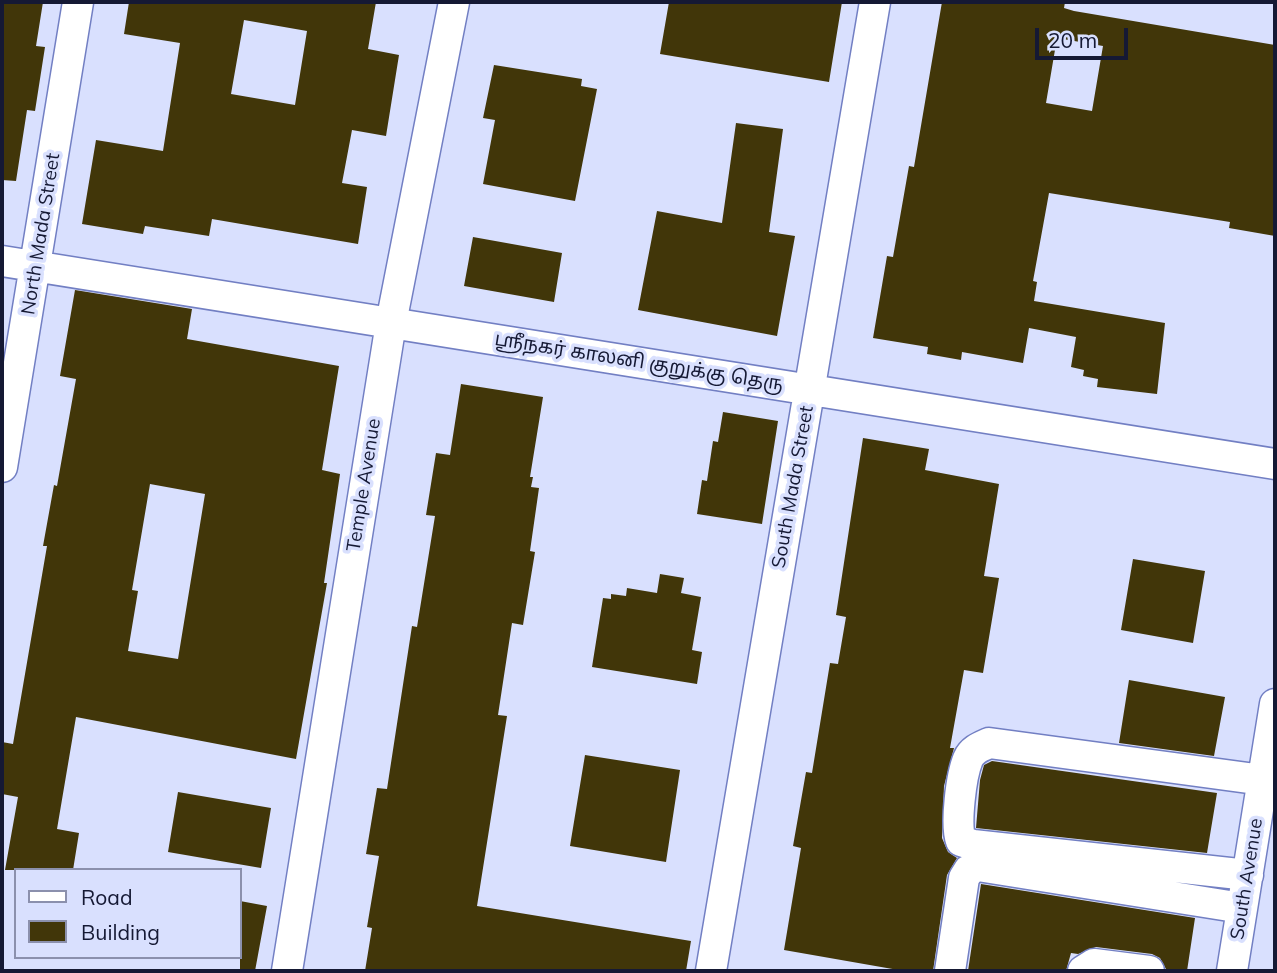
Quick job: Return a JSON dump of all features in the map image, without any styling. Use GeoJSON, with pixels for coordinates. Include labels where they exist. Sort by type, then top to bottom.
{"type":"FeatureCollection","features":[{"type":"Feature","properties":{"kind":"street","name":"North Mada Street"},"geometry":{"type":"LineString","coordinates":[[2,467],[78,2]]}},
{"type":"Feature","properties":{"kind":"street","name":"Temple Avenue"},"geometry":{"type":"LineString","coordinates":[[287,971],[391,323],[454,2]]}},
{"type":"Feature","properties":{"kind":"street","name":"South Mada Street"},"geometry":{"type":"LineString","coordinates":[[711,971],[875,2]]}},
{"type":"Feature","properties":{"kind":"street","name":"ஸ்ரீநகர் காலனி குறுக்கு தெரு"},"geometry":{"type":"LineString","coordinates":[[2,261],[1275,464]]}},
{"type":"Feature","properties":{"kind":"street","name":"South Avenue"},"geometry":{"type":"LineString","coordinates":[[1232,971],[1275,704]]}},
{"type":"Feature","properties":{"kind":"street"},"geometry":{"type":"LineString","coordinates":[[1248,875],[973,845],[961,841],[957,830],[966,771],[968,759],[976,748],[989,743],[1263,780]]}},
{"type":"Feature","properties":{"kind":"street"},"geometry":{"type":"LineString","coordinates":[[950,971],[964,878],[969,870],[978,866],[1242,908]]}},
{"type":"Feature","properties":{"kind":"street"},"geometry":{"type":"LineString","coordinates":[[1083,971],[1094,964],[1150,971]]}},
{"type":"Feature","properties":{"kind":"building"},"geometry":{"type":"Polygon","coordinates":[[[2,2],[43,2],[36,46],[45,47],[35,111],[27,110],[16,181],[2,180],[2,2]]]}},
{"type":"Feature","properties":{"kind":"building"},"geometry":{"type":"Polygon","coordinates":[[[129,2],[376,2],[368,49],[399,55],[386,136],[352,130],[342,183],[367,187],[358,244],[212,219],[209,236],[145,226],[143,234],[82,224],[96,140],[163,151],[180,43],[124,34],[129,2]],[[244,20],[231,94],[295,105],[307,31],[244,20]]]}},
{"type":"Feature","properties":{"kind":"building"},"geometry":{"type":"Polygon","coordinates":[[[669,2],[842,2],[829,82],[660,54],[669,2]]]}},
{"type":"Feature","properties":{"kind":"building"},"geometry":{"type":"Polygon","coordinates":[[[942,2],[1065,2],[1064,8],[1074,11],[1275,45],[1275,236],[1229,228],[1230,222],[1049,193],[1033,281],[1037,282],[1034,301],[1165,323],[1157,394],[1097,387],[1098,379],[1083,376],[1084,370],[1071,367],[1076,337],[1029,328],[1023,363],[962,352],[961,360],[927,354],[928,347],[873,338],[887,256],[893,257],[909,166],[914,167],[942,2]],[[1057,38],[1046,103],[1092,111],[1103,46],[1057,38]]]}},
{"type":"Feature","properties":{"kind":"building"},"geometry":{"type":"Polygon","coordinates":[[[494,65],[582,79],[581,86],[597,89],[575,201],[483,184],[495,120],[483,118],[494,65]]]}},
{"type":"Feature","properties":{"kind":"building"},"geometry":{"type":"Polygon","coordinates":[[[736,123],[783,129],[769,232],[795,236],[777,336],[638,310],[657,211],[722,223],[736,123]]]}},
{"type":"Feature","properties":{"kind":"building"},"geometry":{"type":"Polygon","coordinates":[[[473,237],[562,253],[554,302],[464,286],[473,237]]]}},
{"type":"Feature","properties":{"kind":"building"},"geometry":{"type":"Polygon","coordinates":[[[75,290],[192,309],[187,339],[339,366],[322,470],[340,474],[324,583],[327,583],[296,759],[76,717],[57,829],[79,833],[73,868],[5,870],[18,797],[2,794],[2,742],[13,744],[47,546],[43,546],[54,485],[57,486],[76,379],[60,376],[75,290]],[[150,484],[132,590],[138,591],[128,651],[178,659],[205,494],[150,484]]]}},
{"type":"Feature","properties":{"kind":"building"},"geometry":{"type":"Polygon","coordinates":[[[461,384],[543,397],[530,477],[533,477],[531,487],[539,488],[530,551],[535,552],[523,625],[512,623],[498,715],[507,716],[477,906],[691,941],[686,971],[365,971],[372,928],[367,927],[379,856],[366,854],[377,788],[387,789],[412,626],[417,627],[435,516],[426,515],[436,453],[450,455],[461,384]]]}},
{"type":"Feature","properties":{"kind":"building"},"geometry":{"type":"Polygon","coordinates":[[[723,412],[778,421],[762,524],[697,514],[702,480],[707,481],[713,441],[718,442],[723,412]]]}},
{"type":"Feature","properties":{"kind":"building"},"geometry":{"type":"Polygon","coordinates":[[[863,438],[929,449],[925,470],[999,484],[984,576],[999,578],[983,673],[964,670],[950,748],[954,748],[944,786],[942,838],[948,852],[957,858],[947,875],[933,971],[904,971],[784,950],[801,848],[793,846],[806,772],[812,773],[830,663],[838,664],[846,617],[836,615],[863,438]]]}},
{"type":"Feature","properties":{"kind":"building"},"geometry":{"type":"Polygon","coordinates":[[[1133,559],[1205,571],[1193,643],[1121,630],[1133,559]]]}},
{"type":"Feature","properties":{"kind":"building"},"geometry":{"type":"Polygon","coordinates":[[[660,574],[684,578],[681,593],[701,597],[692,650],[702,652],[697,684],[592,667],[603,598],[611,599],[611,594],[626,596],[627,588],[657,593],[660,574]]]}},
{"type":"Feature","properties":{"kind":"building"},"geometry":{"type":"Polygon","coordinates":[[[1129,680],[1225,697],[1214,756],[1119,743],[1129,680]]]}},
{"type":"Feature","properties":{"kind":"building"},"geometry":{"type":"Polygon","coordinates":[[[585,755],[680,770],[666,862],[570,846],[585,755]]]}},
{"type":"Feature","properties":{"kind":"building"},"geometry":{"type":"Polygon","coordinates":[[[992,761],[1217,793],[1207,853],[976,828],[980,780],[984,765],[992,761]]]}},
{"type":"Feature","properties":{"kind":"building"},"geometry":{"type":"Polygon","coordinates":[[[178,792],[271,808],[261,868],[168,852],[178,792]]]}},
{"type":"Feature","properties":{"kind":"building"},"geometry":{"type":"Polygon","coordinates":[[[981,884],[1195,918],[1187,971],[1166,969],[1160,958],[1152,954],[1096,947],[1078,954],[1071,953],[1066,971],[968,971],[981,884]]]}},
{"type":"Feature","properties":{"kind":"building"},"geometry":{"type":"Polygon","coordinates":[[[242,901],[267,906],[255,971],[240,971],[242,901]]]}}]}
